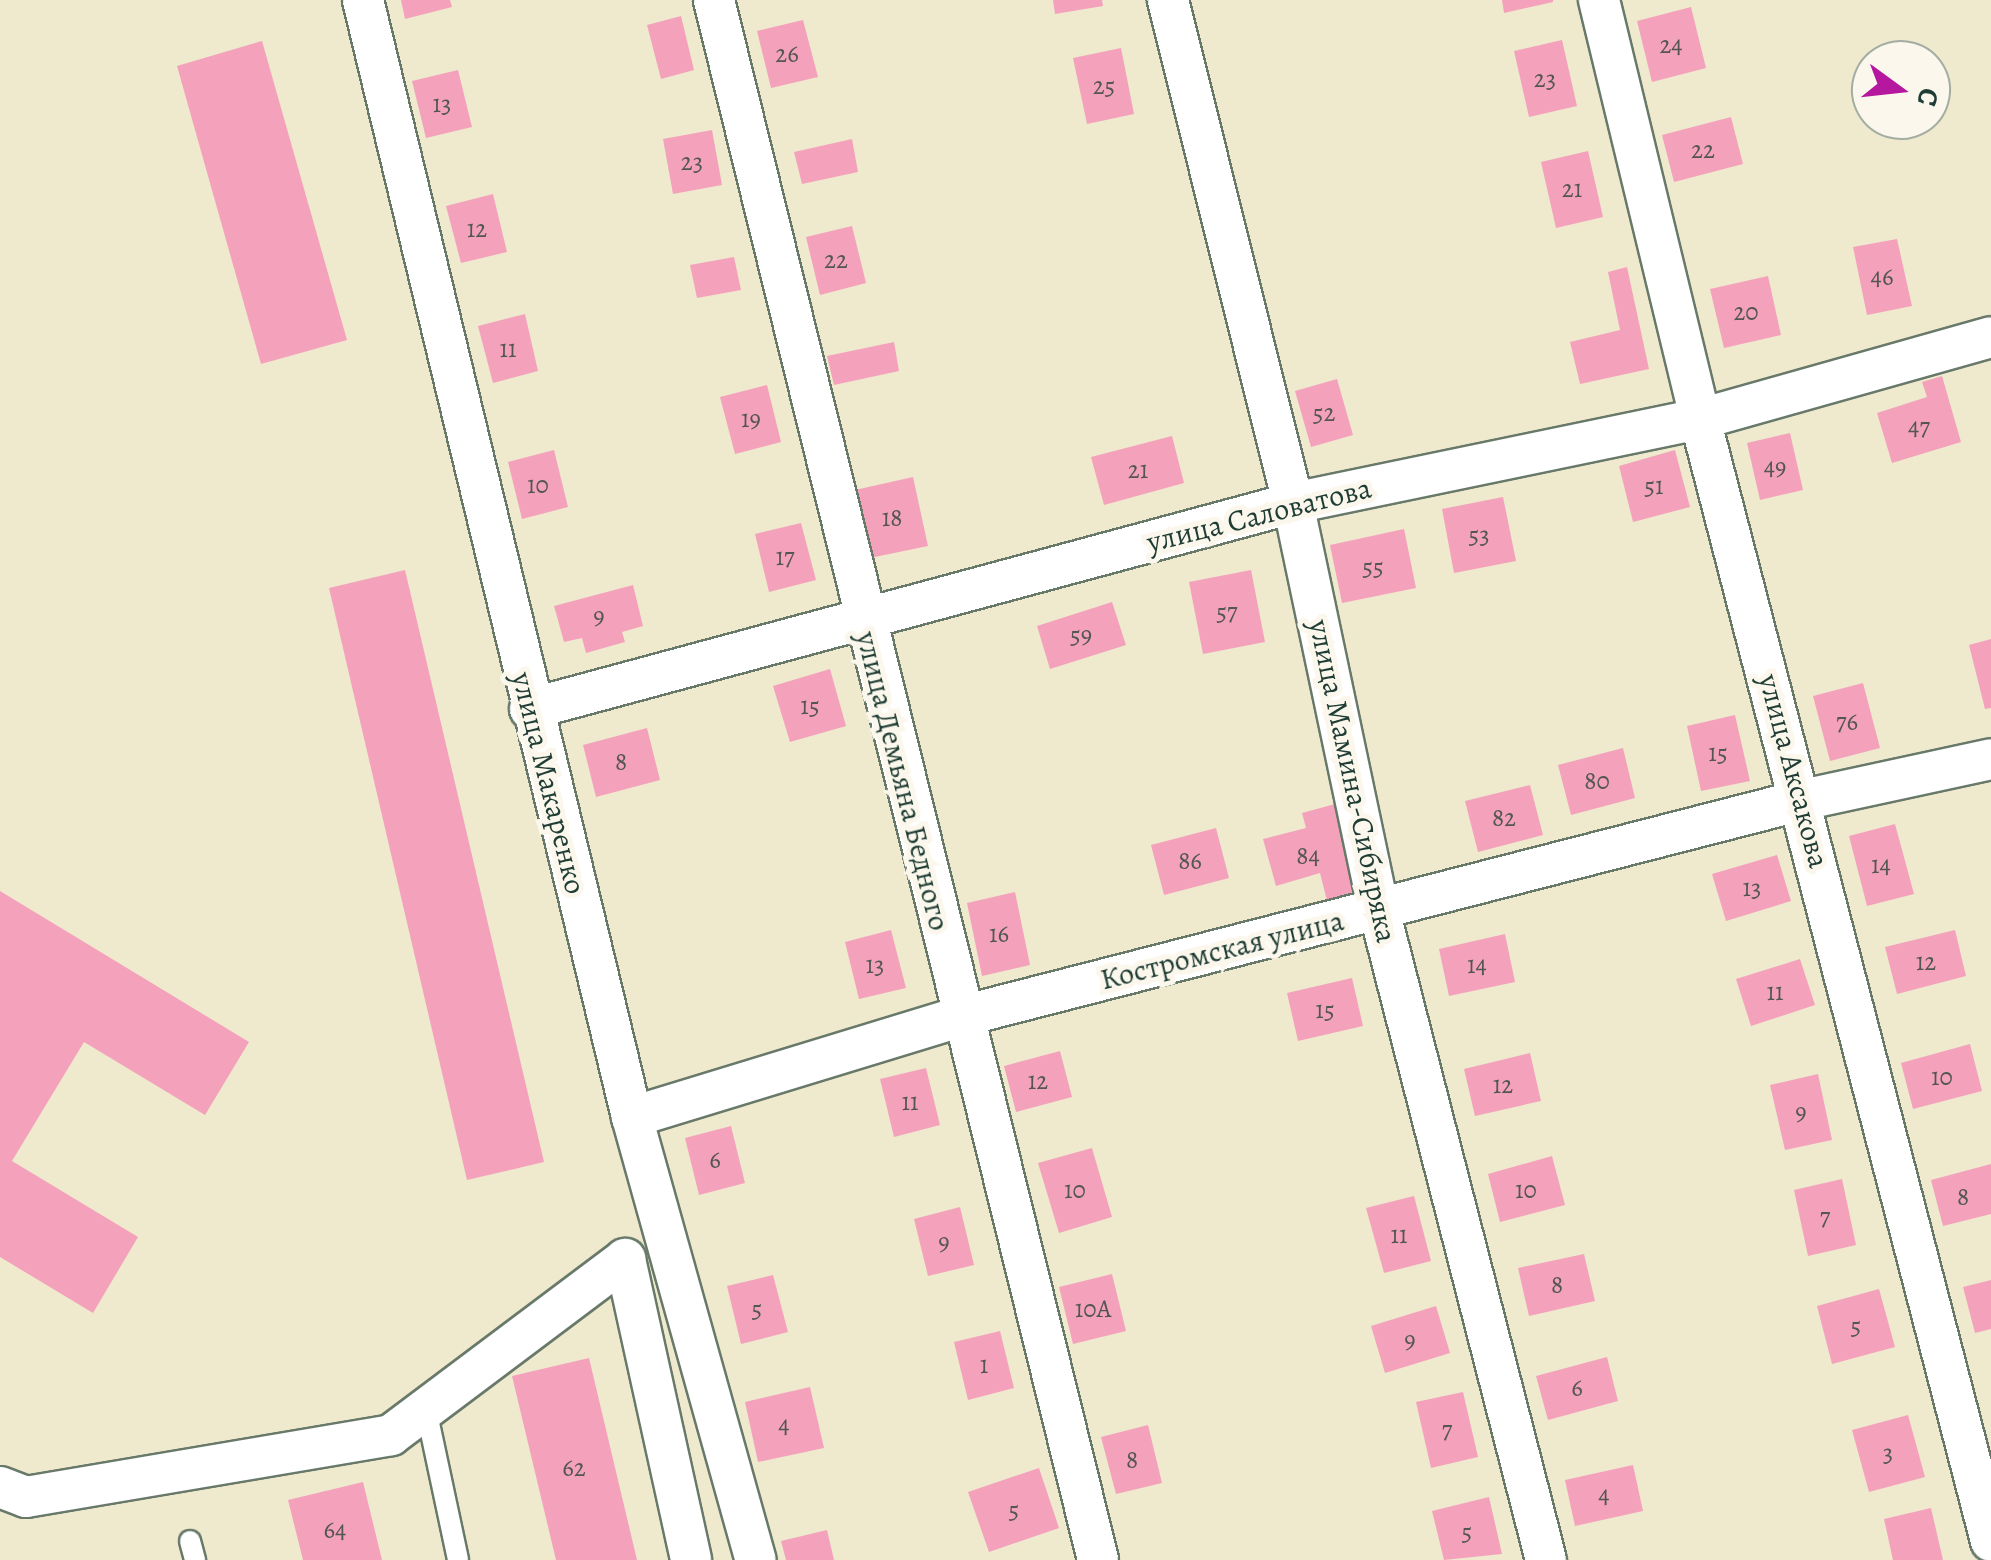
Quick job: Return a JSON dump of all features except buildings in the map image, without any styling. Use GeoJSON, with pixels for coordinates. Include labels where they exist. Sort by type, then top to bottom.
{"type":"FeatureCollection","features":[{"type":"Feature","properties":{"kind":"street","name":"улица Макаренко"},"geometry":{"type":"LineString","coordinates":[[363,0],[530,708],[632,1117],[756,1560]]}},
{"type":"Feature","properties":{"kind":"street","name":"улица Демьяна Бедного"},"geometry":{"type":"LineString","coordinates":[[714,0],[1098,1560]]}},
{"type":"Feature","properties":{"kind":"street","name":"улица Мамина-Сибиряка"},"geometry":{"type":"LineString","coordinates":[[1168,0],[1293,503],[1380,910],[1546,1560]]}},
{"type":"Feature","properties":{"kind":"street","name":"улица Аксакова"},"geometry":{"type":"LineString","coordinates":[[1600,0],[1700,420],[1802,800],[1991,1540]]}},
{"type":"Feature","properties":{"kind":"street","name":"улица Саловатова"},"geometry":{"type":"LineString","coordinates":[[530,708],[1293,503],[1700,420],[1991,337]]}},
{"type":"Feature","properties":{"kind":"street","name":"Костромская улица"},"geometry":{"type":"LineString","coordinates":[[632,1117],[962,1016],[1802,800],[1991,758]]}},
{"type":"Feature","properties":{"kind":"street"},"geometry":{"type":"LineString","coordinates":[[0,1486],[26,1497],[391,1435],[625,1258],[691,1560]]}},
{"type":"Feature","properties":{"kind":"lane"},"geometry":{"type":"LineString","coordinates":[[426,1409],[458,1560]]}}]}
